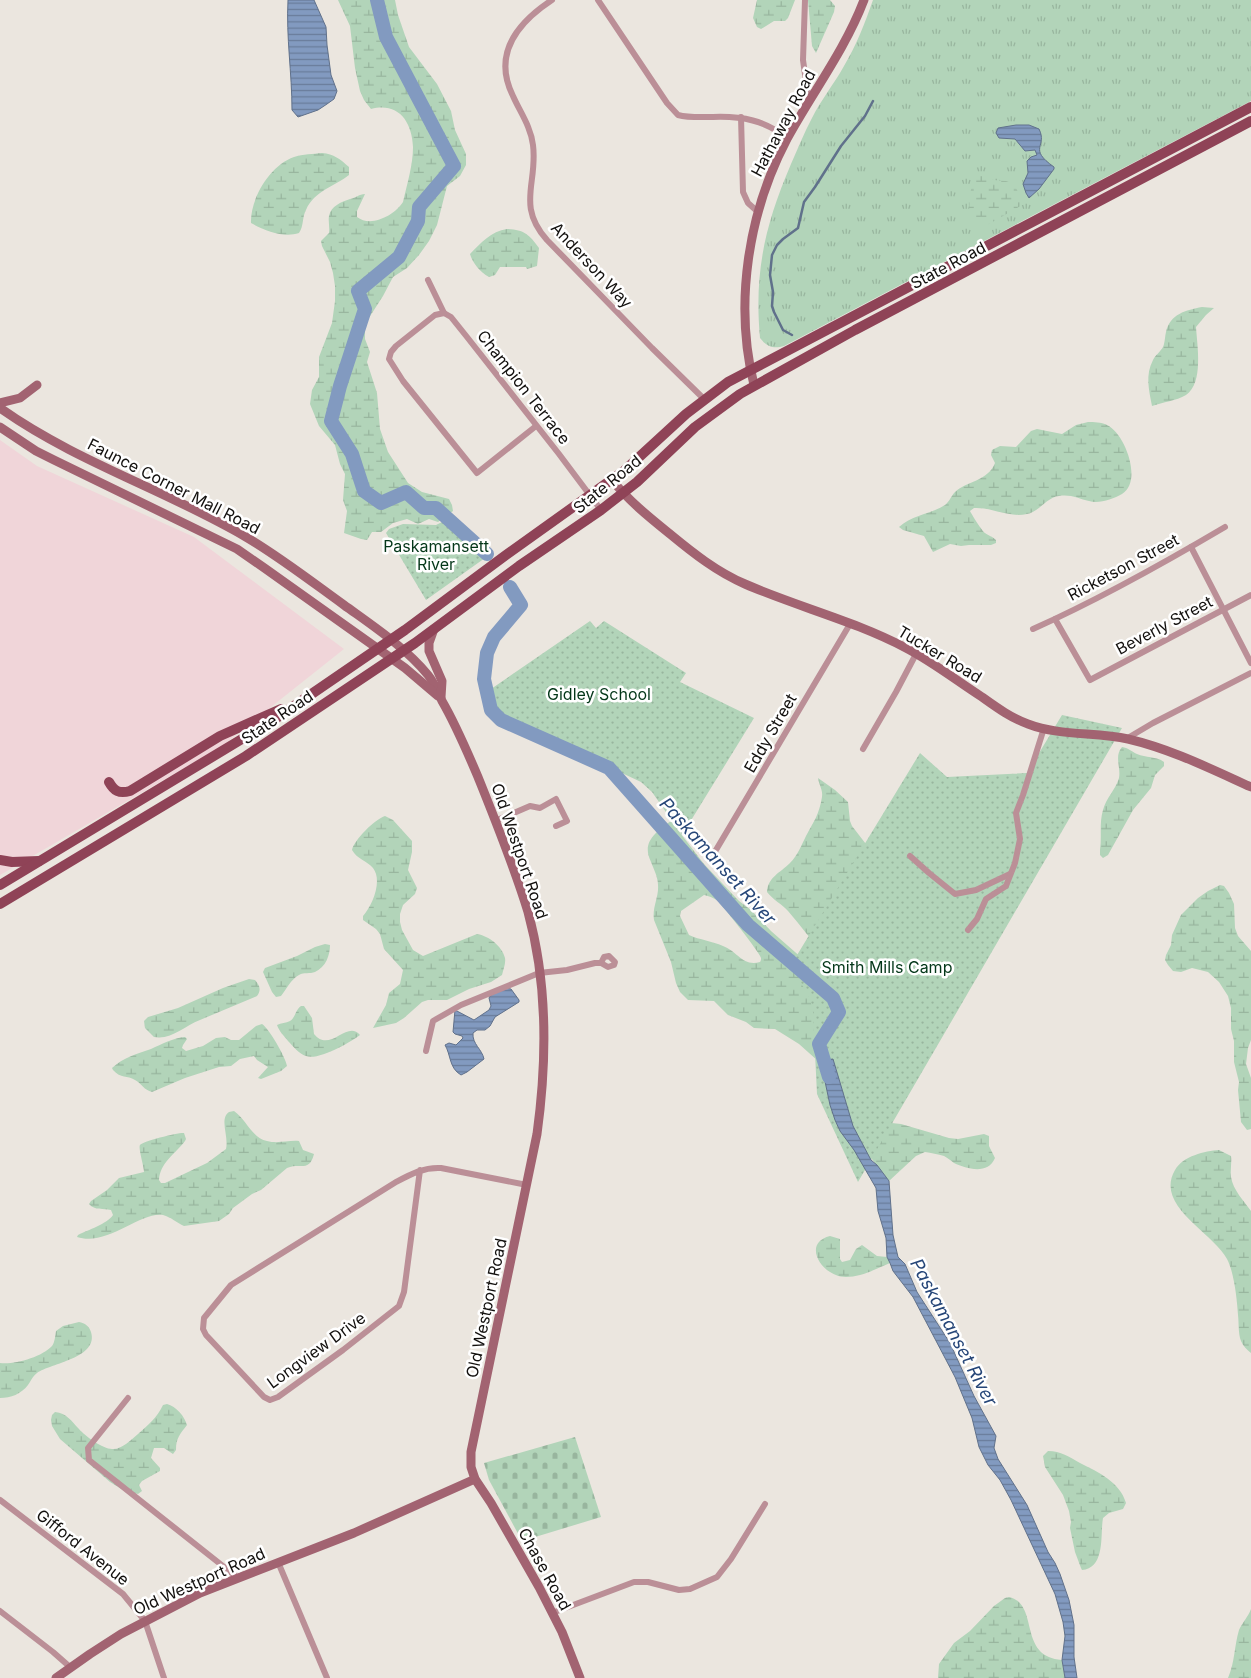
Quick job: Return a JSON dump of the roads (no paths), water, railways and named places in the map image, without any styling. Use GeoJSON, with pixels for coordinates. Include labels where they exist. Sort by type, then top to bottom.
{"type":"FeatureCollection","features":[{"type":"Feature","properties":{"kind":"main road","name":"Hathaway Road"},"geometry":{"type":"LineString","coordinates":[[754,385],[746,344],[746,291],[750,251],[758,212],[769,178],[788,139],[849,34],[864,0]]}},
{"type":"Feature","properties":{"kind":"main road","name":"State Road"},"geometry":{"type":"LineString","coordinates":[[0,885],[275,719],[390,640],[612,480],[704,399],[728,382],[1251,107]]}},
{"type":"Feature","properties":{"kind":"main road","name":"State Road"},"geometry":{"type":"LineString","coordinates":[[0,904],[246,756],[403,651],[519,566],[601,510],[623,493],[695,427],[754,385],[1251,122]]}},
{"type":"Feature","properties":{"kind":"main road"},"geometry":{"type":"LineString","coordinates":[[1025,225],[1031,237]]}},
{"type":"Feature","properties":{"kind":"main road"},"geometry":{"type":"LineString","coordinates":[[0,403],[20,398],[37,385]]}},
{"type":"Feature","properties":{"kind":"main road","name":"Faunce Corner Mall Road"},"geometry":{"type":"LineString","coordinates":[[0,408],[28,428],[82,457],[219,522],[246,537],[290,566],[403,651]]}},
{"type":"Feature","properties":{"kind":"main road","name":"Faunce Corner Mall Road"},"geometry":{"type":"LineString","coordinates":[[0,428],[36,451],[237,549],[392,658]]}},
{"type":"Feature","properties":{"kind":"main road","name":"Tucker Road"},"geometry":{"type":"LineString","coordinates":[[612,480],[623,493],[696,555],[719,570],[745,584],[891,641],[916,654],[1008,714],[1029,724],[1044,728],[1126,739],[1164,750],[1251,787]]}},
{"type":"Feature","properties":{"kind":"main road"},"geometry":{"type":"LineString","coordinates":[[434,629],[430,639],[429,651],[442,681],[441,697]]}},
{"type":"Feature","properties":{"kind":"main road","name":"Old Westport Road"},"geometry":{"type":"LineString","coordinates":[[56,1678],[121,1634],[200,1593],[354,1533],[474,1479],[471,1468],[471,1452],[537,1134],[542,1089],[544,1018],[536,952],[528,914],[516,875],[495,820],[460,736],[441,697],[430,678],[403,651]]}},
{"type":"Feature","properties":{"kind":"main road","name":"Old Westport Road"},"geometry":{"type":"LineString","coordinates":[[392,658],[441,697]]}},
{"type":"Feature","properties":{"kind":"main road"},"geometry":{"type":"LineString","coordinates":[[109,782],[116,791],[130,791],[220,736],[296,703]]}},
{"type":"Feature","properties":{"kind":"main road"},"geometry":{"type":"LineString","coordinates":[[0,860],[12,862],[40,861]]}},
{"type":"Feature","properties":{"kind":"main road","name":"Chase Road"},"geometry":{"type":"LineString","coordinates":[[474,1479],[521,1554],[570,1649],[580,1678]]}},
{"type":"Feature","properties":{"kind":"street","name":"Anderson Way"},"geometry":{"type":"LineString","coordinates":[[552,0],[522,24],[513,38],[507,53],[504,72],[509,88],[528,125],[532,138],[534,158],[530,199],[531,211],[536,224],[552,245],[704,399]]}},
{"type":"Feature","properties":{"kind":"street"},"geometry":{"type":"LineString","coordinates":[[598,0],[666,103],[675,113],[681,116],[695,117],[740,117],[770,126],[788,139]]}},
{"type":"Feature","properties":{"kind":"street"},"geometry":{"type":"LineString","coordinates":[[805,0],[803,60],[809,103]]}},
{"type":"Feature","properties":{"kind":"street"},"geometry":{"type":"LineString","coordinates":[[740,117],[743,192],[748,203],[758,212]]}},
{"type":"Feature","properties":{"kind":"street","name":"Champion Terrace"},"geometry":{"type":"LineString","coordinates":[[428,280],[444,314],[451,317],[601,510]]}},
{"type":"Feature","properties":{"kind":"street"},"geometry":{"type":"LineString","coordinates":[[444,314],[435,315],[396,346],[390,356],[390,362],[477,473],[536,426]]}},
{"type":"Feature","properties":{"kind":"street","name":"Ricketson Street"},"geometry":{"type":"LineString","coordinates":[[1033,629],[1191,547],[1225,527]]}},
{"type":"Feature","properties":{"kind":"street"},"geometry":{"type":"LineString","coordinates":[[1191,547],[1251,663]]}},
{"type":"Feature","properties":{"kind":"street","name":"Beverly Street"},"geometry":{"type":"LineString","coordinates":[[1055,619],[1090,680],[1251,595]]}},
{"type":"Feature","properties":{"kind":"street","name":"Eddy Street"},"geometry":{"type":"LineString","coordinates":[[713,855],[850,624]]}},
{"type":"Feature","properties":{"kind":"street"},"geometry":{"type":"LineString","coordinates":[[863,749],[916,654]]}},
{"type":"Feature","properties":{"kind":"street"},"geometry":{"type":"LineString","coordinates":[[1126,739],[1153,723],[1251,673]]}},
{"type":"Feature","properties":{"kind":"street"},"geometry":{"type":"LineString","coordinates":[[968,930],[977,919],[986,899],[1006,886],[1015,863],[1020,839],[1016,813],[1044,728]]}},
{"type":"Feature","properties":{"kind":"street"},"geometry":{"type":"LineString","coordinates":[[495,820],[530,806],[540,808],[556,798],[567,821],[556,826]]}},
{"type":"Feature","properties":{"kind":"street"},"geometry":{"type":"LineString","coordinates":[[910,856],[928,874],[955,894],[976,890],[1010,874]]}},
{"type":"Feature","properties":{"kind":"street"},"geometry":{"type":"LineString","coordinates":[[426,1050],[433,1021],[477,998],[539,973],[567,970],[595,962],[601,963]]}},
{"type":"Feature","properties":{"kind":"street","name":"Longview Drive"},"geometry":{"type":"LineString","coordinates":[[420,1170],[405,1284],[399,1306],[343,1350],[278,1397],[270,1400],[264,1398],[206,1335],[203,1329],[203,1322],[208,1313],[231,1285],[396,1182],[420,1170],[431,1167],[441,1168],[527,1185]]}},
{"type":"Feature","properties":{"kind":"street"},"geometry":{"type":"LineString","coordinates":[[128,1398],[88,1448],[89,1460],[238,1578]]}},
{"type":"Feature","properties":{"kind":"street","name":"Gifford Avenue"},"geometry":{"type":"LineString","coordinates":[[0,1500],[123,1594],[145,1621]]}},
{"type":"Feature","properties":{"kind":"street"},"geometry":{"type":"LineString","coordinates":[[552,1613],[634,1582],[648,1582],[679,1590],[702,1585],[717,1577],[731,1559],[765,1504]]}},
{"type":"Feature","properties":{"kind":"street"},"geometry":{"type":"LineString","coordinates":[[278,1562],[327,1678]]}},
{"type":"Feature","properties":{"kind":"street"},"geometry":{"type":"LineString","coordinates":[[0,1611],[70,1667]]}},
{"type":"Feature","properties":{"kind":"street"},"geometry":{"type":"LineString","coordinates":[[145,1621],[164,1678]]}},
{"type":"Feature","properties":{"kind":"water"},"geometry":{"type":"Polygon","coordinates":[[[288,0],[314,0],[326,27],[331,75],[337,91],[334,99],[318,110],[298,117],[292,110],[288,0]]]}},
{"type":"Feature","properties":{"kind":"water"},"geometry":{"type":"Polygon","coordinates":[[[1029,125],[1039,129],[1041,135],[1040,151],[1046,161],[1054,167],[1039,189],[1029,198],[1023,184],[1028,173],[1027,161],[1037,155],[1035,150],[1025,151],[1015,139],[999,138],[996,133],[998,128],[1029,125]]]}},
{"type":"Feature","properties":{"kind":"water"},"geometry":{"type":"Polygon","coordinates":[[[504,988],[511,989],[519,1002],[495,1017],[490,1026],[485,1030],[477,1030],[473,1033],[474,1040],[484,1059],[461,1075],[454,1069],[445,1045],[449,1043],[456,1045],[463,1038],[453,1032],[455,1010],[474,1020],[489,1010],[491,1006],[490,996],[504,988]]]}},
{"type":"Feature","properties":{"kind":"water"},"geometry":{"type":"Polygon","coordinates":[[[833,1059],[853,1126],[871,1160],[889,1181],[893,1235],[898,1257],[905,1264],[917,1292],[950,1343],[974,1396],[996,1436],[994,1448],[998,1459],[1027,1505],[1060,1574],[1069,1600],[1074,1625],[1074,1657],[1077,1678],[1065,1678],[1062,1660],[1065,1636],[1055,1594],[1011,1500],[1000,1480],[988,1465],[979,1447],[972,1418],[955,1377],[913,1297],[893,1271],[887,1257],[886,1238],[878,1211],[876,1188],[854,1150],[840,1131],[830,1105],[823,1072],[818,1061],[833,1059]]]}},
{"type":"Feature","properties":{"kind":"waterway","name":"Paskamanset River"},"geometry":{"type":"LineString","coordinates":[[377,0],[386,37],[454,166],[419,207],[418,221],[399,257],[358,291],[365,309],[340,386],[331,421],[352,454],[364,491],[381,503],[406,492],[424,508],[436,508],[487,554]]}},
{"type":"Feature","properties":{"kind":"waterway"},"geometry":{"type":"LineString","coordinates":[[792,335],[783,330],[772,306],[773,292],[770,275],[772,255],[777,245],[798,228],[804,202],[841,146],[865,116],[873,101]]}},
{"type":"Feature","properties":{"kind":"waterway","name":"Paskamanset River"},"geometry":{"type":"LineString","coordinates":[[510,587],[521,605],[494,637],[487,653],[484,679],[491,710],[501,720],[609,768],[748,925],[833,998],[839,1012],[819,1044],[829,1077]]}},
{"type":"Feature","properties":{"kind":"park label","name":"Paskamansett River"},"geometry":{"type":"Point","coordinates":[436,555]}},
{"type":"Feature","properties":{"kind":"park label","name":"Gidley School"},"geometry":{"type":"Point","coordinates":[599,694]}},
{"type":"Feature","properties":{"kind":"park label","name":"Smith Mills Camp"},"geometry":{"type":"Point","coordinates":[887,967]}}]}
